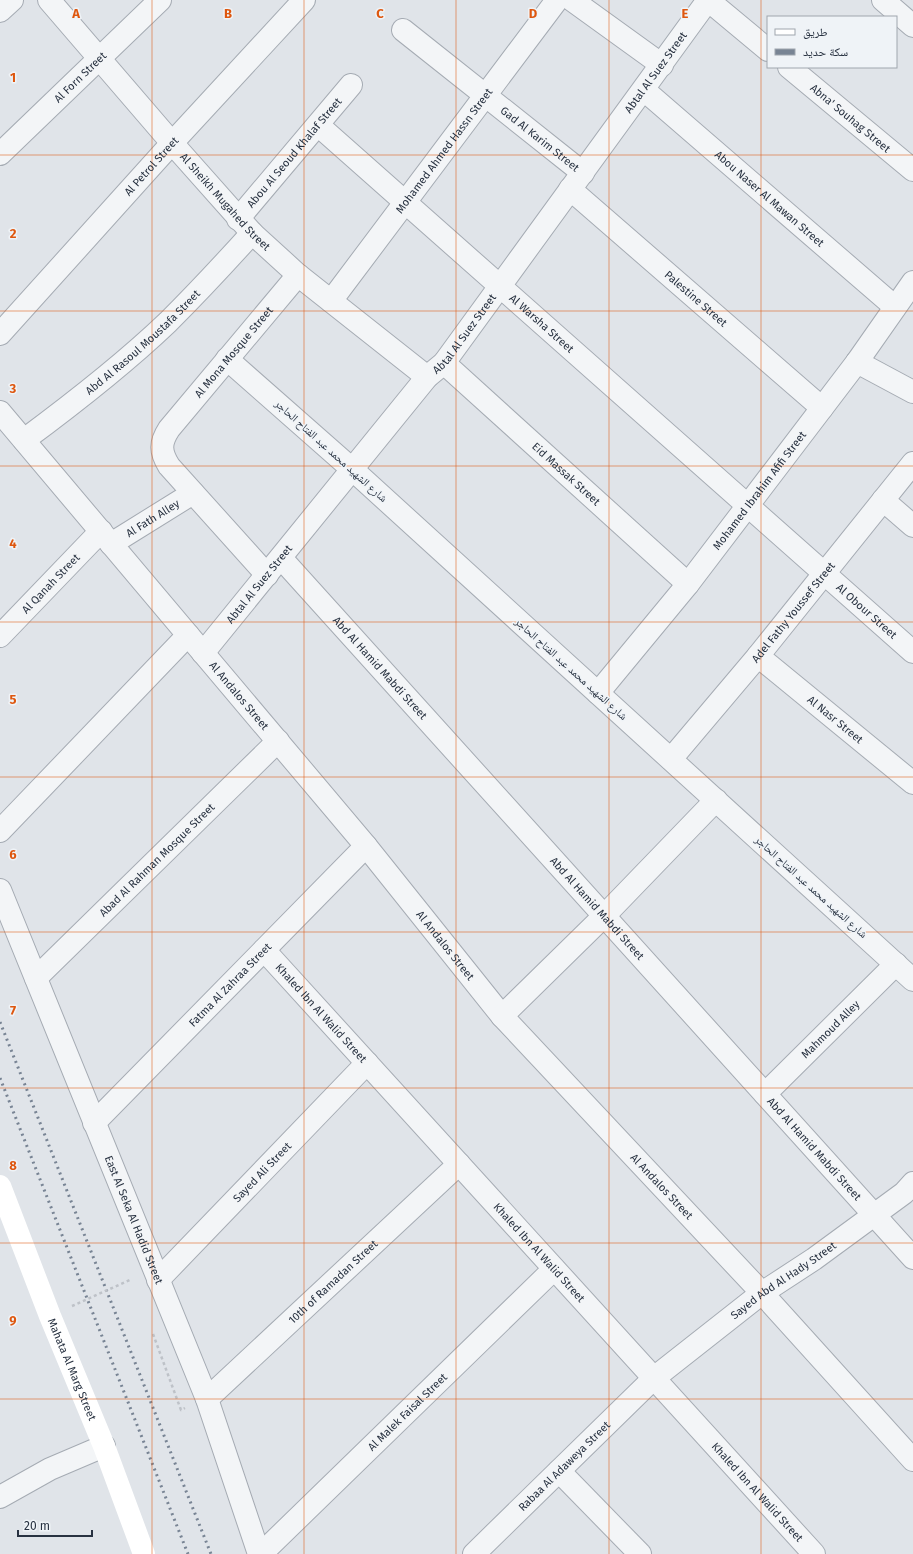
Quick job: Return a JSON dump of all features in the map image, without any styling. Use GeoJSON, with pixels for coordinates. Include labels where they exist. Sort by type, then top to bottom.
{"type":"FeatureCollection","features":[{"type":"Feature","properties":{"kind":"main road","name":"Mahata Al Marg Street"},"geometry":{"type":"LineString","coordinates":[[0,1186],[50,1316],[104,1446],[144,1554]]}},
{"type":"Feature","properties":{"kind":"street"},"geometry":{"type":"LineString","coordinates":[[0,11],[12,0]]}},
{"type":"Feature","properties":{"kind":"street","name":"Al Sheikh Mugahed Street"},"geometry":{"type":"LineString","coordinates":[[48,0],[245,226],[298,275],[427,377]]}},
{"type":"Feature","properties":{"kind":"street","name":"Al Forn Street"},"geometry":{"type":"LineString","coordinates":[[0,154],[160,0]]}},
{"type":"Feature","properties":{"kind":"street","name":"Al Petrol Street"},"geometry":{"type":"LineString","coordinates":[[0,334],[172,143],[304,0]]}},
{"type":"Feature","properties":{"kind":"street","name":"Mohamed Ahmed Hassn Street"},"geometry":{"type":"LineString","coordinates":[[330,301],[557,0]]}},
{"type":"Feature","properties":{"kind":"street"},"geometry":{"type":"LineString","coordinates":[[572,0],[662,65]]}},
{"type":"Feature","properties":{"kind":"street"},"geometry":{"type":"LineString","coordinates":[[708,0],[767,49]]}},
{"type":"Feature","properties":{"kind":"street","name":"Abtal Al Suez Street"},"geometry":{"type":"LineString","coordinates":[[203,653],[427,377],[444,363],[708,0]]}},
{"type":"Feature","properties":{"kind":"street"},"geometry":{"type":"LineString","coordinates":[[883,0],[913,26]]}},
{"type":"Feature","properties":{"kind":"street","name":"Gad Al Karim Street"},"geometry":{"type":"LineString","coordinates":[[403,30],[485,95],[577,181]]}},
{"type":"Feature","properties":{"kind":"street","name":"Abna' Souhag Street"},"geometry":{"type":"LineString","coordinates":[[790,68],[913,170]]}},
{"type":"Feature","properties":{"kind":"street","name":"Abou Al Seoud Khalaf Street"},"geometry":{"type":"LineString","coordinates":[[245,226],[318,125],[351,85]]}},
{"type":"Feature","properties":{"kind":"street","name":"Abou Naser Al Mawan Street"},"geometry":{"type":"LineString","coordinates":[[644,90],[895,307]]}},
{"type":"Feature","properties":{"kind":"street","name":"Al Warsha Street"},"geometry":{"type":"LineString","coordinates":[[318,125],[748,506]]}},
{"type":"Feature","properties":{"kind":"street","name":"Palestine Street"},"geometry":{"type":"LineString","coordinates":[[577,181],[822,408]]}},
{"type":"Feature","properties":{"kind":"street","name":"Abd Al Rasoul Moustafa Street"},"geometry":{"type":"LineString","coordinates":[[24,440],[73,404],[155,333],[210,279],[245,226]]}},
{"type":"Feature","properties":{"kind":"street","name":"Al Mona Mosque Street"},"geometry":{"type":"LineString","coordinates":[[193,493],[169,466],[164,458],[162,448],[164,438],[169,429],[298,275]]}},
{"type":"Feature","properties":{"kind":"street","name":"Mohamed Ibrahim Afifi Street"},"geometry":{"type":"LineString","coordinates":[[598,693],[688,584],[748,506],[856,362],[913,282]]}},
{"type":"Feature","properties":{"kind":"street","name":"شارع الشهيد محمد عبد الفتاح الحاجر"},"geometry":{"type":"LineString","coordinates":[[227,359],[353,470],[913,980]]}},
{"type":"Feature","properties":{"kind":"street"},"geometry":{"type":"LineString","coordinates":[[856,362],[913,392]]}},
{"type":"Feature","properties":{"kind":"street","name":"Eid Massak Street"},"geometry":{"type":"LineString","coordinates":[[444,363],[688,584]]}},
{"type":"Feature","properties":{"kind":"street","name":"Al Andalos Street"},"geometry":{"type":"LineString","coordinates":[[0,412],[366,846],[502,1016],[762,1293],[913,1460]]}},
{"type":"Feature","properties":{"kind":"street","name":"Adel Fathy Youssef Street"},"geometry":{"type":"LineString","coordinates":[[671,759],[758,656],[913,463]]}},
{"type":"Feature","properties":{"kind":"street"},"geometry":{"type":"LineString","coordinates":[[193,493],[267,575]]}},
{"type":"Feature","properties":{"kind":"street","name":"Al Fath Alley"},"geometry":{"type":"LineString","coordinates":[[106,538],[193,493]]}},
{"type":"Feature","properties":{"kind":"street"},"geometry":{"type":"LineString","coordinates":[[883,500],[913,526]]}},
{"type":"Feature","properties":{"kind":"street","name":"Al Obour Street"},"geometry":{"type":"LineString","coordinates":[[748,506],[913,652]]}},
{"type":"Feature","properties":{"kind":"street","name":"Al Qanah Street"},"geometry":{"type":"LineString","coordinates":[[0,636],[106,538]]}},
{"type":"Feature","properties":{"kind":"street","name":"Abd Al Hamid Mabdi Street"},"geometry":{"type":"LineString","coordinates":[[281,558],[913,1258]]}},
{"type":"Feature","properties":{"kind":"street"},"geometry":{"type":"LineString","coordinates":[[0,830],[188,635]]}},
{"type":"Feature","properties":{"kind":"street","name":"Al Nasr Street"},"geometry":{"type":"LineString","coordinates":[[758,656],[913,784]]}},
{"type":"Feature","properties":{"kind":"street","name":"Abad Al Rahman Mosque Street"},"geometry":{"type":"LineString","coordinates":[[36,978],[278,741]]}},
{"type":"Feature","properties":{"kind":"street"},"geometry":{"type":"LineString","coordinates":[[502,1016],[604,916],[716,800]]}},
{"type":"Feature","properties":{"kind":"street","name":"Fatma Al Zahraa Street"},"geometry":{"type":"LineString","coordinates":[[94,1123],[366,846]]}},
{"type":"Feature","properties":{"kind":"street","name":"East Al Seka Al Hadid Street"},"geometry":{"type":"LineString","coordinates":[[0,890],[207,1399],[260,1554]]}},
{"type":"Feature","properties":{"kind":"street","name":"Khaled Ibn Al Walid Street"},"geometry":{"type":"LineString","coordinates":[[264,950],[814,1554]]}},
{"type":"Feature","properties":{"kind":"street","name":"Mahmoud Alley"},"geometry":{"type":"LineString","coordinates":[[765,1094],[896,964]]}},
{"type":"Feature","properties":{"kind":"street","name":"Sayed Ali Street"},"geometry":{"type":"LineString","coordinates":[[158,1280],[367,1063]]}},
{"type":"Feature","properties":{"kind":"street","name":"10th of Ramadan Street"},"geometry":{"type":"LineString","coordinates":[[207,1399],[459,1164]]}},
{"type":"Feature","properties":{"kind":"street","name":"Sayed Abd Al Hady Street"},"geometry":{"type":"LineString","coordinates":[[654,1378],[762,1293],[814,1259],[874,1215],[910,1191]]}},
{"type":"Feature","properties":{"kind":"street","name":"Al Malek Faisal Street"},"geometry":{"type":"LineString","coordinates":[[260,1554],[554,1269]]}},
{"type":"Feature","properties":{"kind":"street","name":"Rabaa Al Adaweya Street"},"geometry":{"type":"LineString","coordinates":[[474,1554],[654,1378]]}},
{"type":"Feature","properties":{"kind":"street"},"geometry":{"type":"LineString","coordinates":[[0,1497],[50,1470],[104,1446]]}},
{"type":"Feature","properties":{"kind":"street"},"geometry":{"type":"LineString","coordinates":[[558,1471],[640,1554]]}},
{"type":"Feature","properties":{"kind":"path"},"geometry":{"type":"LineString","coordinates":[[72,1306],[132,1279]]}},
{"type":"Feature","properties":{"kind":"railway"},"geometry":{"type":"LineString","coordinates":[[0,1022],[211,1554]]}},
{"type":"Feature","properties":{"kind":"railway"},"geometry":{"type":"LineString","coordinates":[[0,1078],[188,1554]]}}]}
